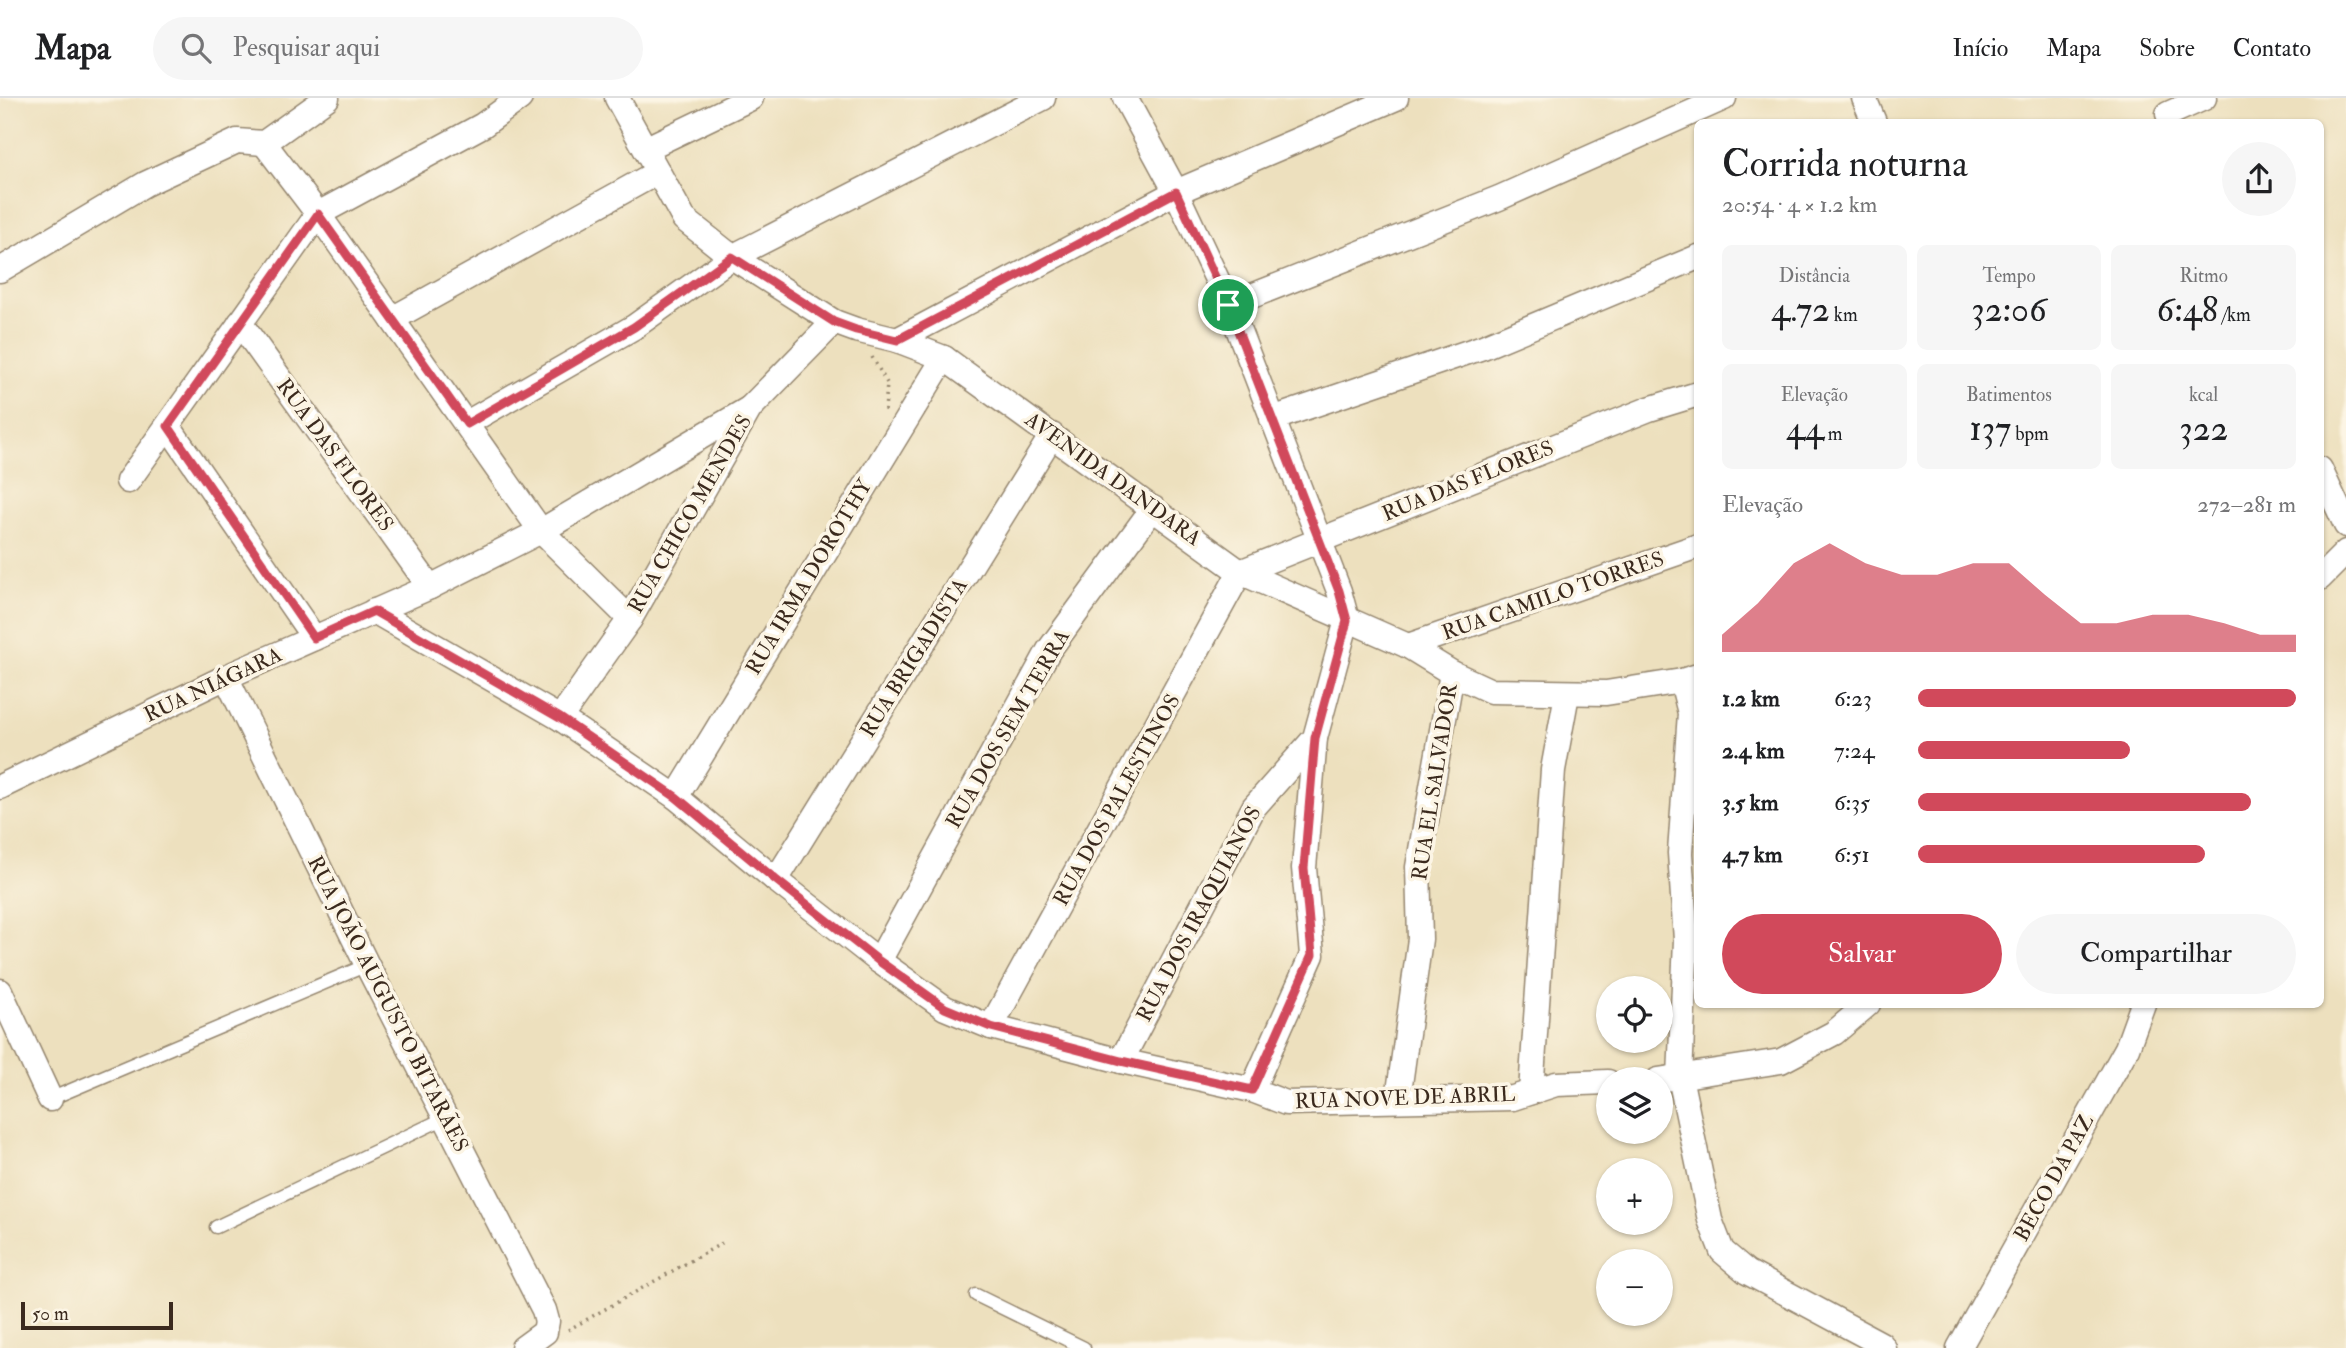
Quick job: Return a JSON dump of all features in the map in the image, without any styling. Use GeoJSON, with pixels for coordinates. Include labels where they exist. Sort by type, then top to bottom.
{"type":"FeatureCollection","features":[{"type":"Feature","properties":{"kind":"street"},"geometry":{"type":"LineString","coordinates":[[0,270],[145,184],[237,141],[264,143],[327,98]]}},
{"type":"Feature","properties":{"kind":"street"},"geometry":{"type":"LineString","coordinates":[[128,481],[318,214],[483,125],[520,98]]}},
{"type":"Feature","properties":{"kind":"street","name":"AVENIDA DANDARA"},"geometry":{"type":"LineString","coordinates":[[617,98],[684,219],[732,257],[845,326],[897,340],[944,358],[1240,572],[1408,646],[1452,673],[1490,691],[1606,693],[1690,679]]}},
{"type":"Feature","properties":{"kind":"street"},"geometry":{"type":"LineString","coordinates":[[647,148],[751,98]]}},
{"type":"Feature","properties":{"kind":"street"},"geometry":{"type":"LineString","coordinates":[[467,424],[634,327],[732,257],[1043,98]]}},
{"type":"Feature","properties":{"kind":"street"},"geometry":{"type":"LineString","coordinates":[[897,340],[1176,192],[1396,98]]}},
{"type":"Feature","properties":{"kind":"street"},"geometry":{"type":"LineString","coordinates":[[1228,305],[1499,198],[1724,98]]}},
{"type":"Feature","properties":{"kind":"street"},"geometry":{"type":"LineString","coordinates":[[1864,98],[1873,119]]}},
{"type":"Feature","properties":{"kind":"street"},"geometry":{"type":"LineString","coordinates":[[2167,111],[2204,98]]}},
{"type":"Feature","properties":{"kind":"street"},"geometry":{"type":"LineString","coordinates":[[1126,99],[1176,192],[1228,305],[1339,591],[1347,621]]}},
{"type":"Feature","properties":{"kind":"street"},"geometry":{"type":"LineString","coordinates":[[264,143],[318,214],[541,531],[630,619]]}},
{"type":"Feature","properties":{"kind":"street"},"geometry":{"type":"LineString","coordinates":[[392,319],[658,172]]}},
{"type":"Feature","properties":{"kind":"street"},"geometry":{"type":"LineString","coordinates":[[1272,419],[1483,347],[1694,259]]}},
{"type":"Feature","properties":{"kind":"street","name":"RUA DAS FLORES"},"geometry":{"type":"LineString","coordinates":[[240,323],[430,587]]}},
{"type":"Feature","properties":{"kind":"street","name":"RUA CHICO MENDES"},"geometry":{"type":"LineString","coordinates":[[560,718],[630,619],[750,408],[845,326]]}},
{"type":"Feature","properties":{"kind":"street","name":"RUA IRMA DOROTHY"},"geometry":{"type":"LineString","coordinates":[[676,797],[944,358]]}},
{"type":"Feature","properties":{"kind":"street","name":"RUA DAS FLORES"},"geometry":{"type":"LineString","coordinates":[[1240,572],[1649,409],[1694,395]]}},
{"type":"Feature","properties":{"kind":"street","name":"RUA NIÁGARA"},"geometry":{"type":"LineString","coordinates":[[0,788],[226,677],[430,587],[541,531],[750,408]]}},
{"type":"Feature","properties":{"kind":"street"},"geometry":{"type":"LineString","coordinates":[[168,426],[314,638]]}},
{"type":"Feature","properties":{"kind":"street","name":"RUA BRIGADISTA"},"geometry":{"type":"LineString","coordinates":[[776,880],[1052,435]]}},
{"type":"Feature","properties":{"kind":"street"},"geometry":{"type":"LineString","coordinates":[[2324,474],[2340,496],[2346,524]]}},
{"type":"Feature","properties":{"kind":"street","name":"RUA DOS SEM TERRA"},"geometry":{"type":"LineString","coordinates":[[879,961],[1049,650],[1153,508]]}},
{"type":"Feature","properties":{"kind":"street","name":"RUA CAMILO TORRES"},"geometry":{"type":"LineString","coordinates":[[1408,646],[1694,547]]}},
{"type":"Feature","properties":{"kind":"street"},"geometry":{"type":"LineString","coordinates":[[2324,574],[2346,552]]}},
{"type":"Feature","properties":{"kind":"street","name":"RUA DOS PALESTINOS"},"geometry":{"type":"LineString","coordinates":[[991,1027],[1240,572]]}},
{"type":"Feature","properties":{"kind":"street","name":"RUA NOVE DE ABRIL"},"geometry":{"type":"LineString","coordinates":[[374,611],[560,718],[676,797],[879,961],[945,1008],[991,1027],[1121,1061],[1252,1090],[1286,1102],[1513,1098],[1556,1084],[1596,1082]]}},
{"type":"Feature","properties":{"kind":"street","name":"RUA DOS IRAQUIANOS"},"geometry":{"type":"LineString","coordinates":[[1121,1061],[1254,807],[1315,738],[1347,621]]}},
{"type":"Feature","properties":{"kind":"street","name":"RUA EL SALVADOR"},"geometry":{"type":"LineString","coordinates":[[1398,1099],[1420,939],[1418,867],[1452,673]]}},
{"type":"Feature","properties":{"kind":"street","name":"RUA JOÃO AUGUSTO BITARÃES"},"geometry":{"type":"LineString","coordinates":[[226,677],[367,965],[544,1310],[547,1321],[545,1332]]}},
{"type":"Feature","properties":{"kind":"street"},"geometry":{"type":"LineString","coordinates":[[1671,1067],[1692,940],[1680,853],[1691,802],[1690,679]]}},
{"type":"Feature","properties":{"kind":"street"},"geometry":{"type":"LineString","coordinates":[[1531,1092],[1553,770],[1567,694]]}},
{"type":"Feature","properties":{"kind":"street"},"geometry":{"type":"LineString","coordinates":[[1252,1090],[1312,955],[1304,868],[1315,738]]}},
{"type":"Feature","properties":{"kind":"street"},"geometry":{"type":"LineString","coordinates":[[0,991],[50,1099]]}},
{"type":"Feature","properties":{"kind":"street"},"geometry":{"type":"LineString","coordinates":[[1673,1077],[1781,1061],[1835,1033],[1862,1008]]}},
{"type":"Feature","properties":{"kind":"street","name":"BECO DA PAZ"},"geometry":{"type":"LineString","coordinates":[[1959,1348],[2127,1048],[2142,1008]]}},
{"type":"Feature","properties":{"kind":"street"},"geometry":{"type":"LineString","coordinates":[[1673,1092],[1710,1220],[1722,1251],[1747,1272],[1884,1348]]}},
{"type":"Feature","properties":{"kind":"street"},"geometry":{"type":"LineString","coordinates":[[523,1348],[545,1332]]}},
{"type":"Feature","properties":{"kind":"lane"},"geometry":{"type":"LineString","coordinates":[[50,1099],[367,965]]}},
{"type":"Feature","properties":{"kind":"lane"},"geometry":{"type":"LineString","coordinates":[[216,1227],[445,1118]]}},
{"type":"Feature","properties":{"kind":"lane"},"geometry":{"type":"LineString","coordinates":[[976,1295],[1084,1348]]}},
{"type":"Feature","properties":{"kind":"path"},"geometry":{"type":"LineString","coordinates":[[845,326],[887,383],[884,421]]}},
{"type":"Feature","properties":{"kind":"path"},"geometry":{"type":"LineString","coordinates":[[545,1332],[569,1330],[724,1242]]}},
{"type":"Feature","properties":{"kind":"route"},"geometry":{"type":"LineString","coordinates":[[1176,192],[1228,305],[1339,591],[1347,621],[1315,738],[1304,868],[1312,955],[1252,1090],[1121,1061],[991,1027],[945,1008],[879,961],[676,797],[560,718],[508,687],[374,611],[314,638],[168,426],[318,214],[467,424],[634,327],[732,257],[834,322],[897,340],[1176,192]]}}]}
